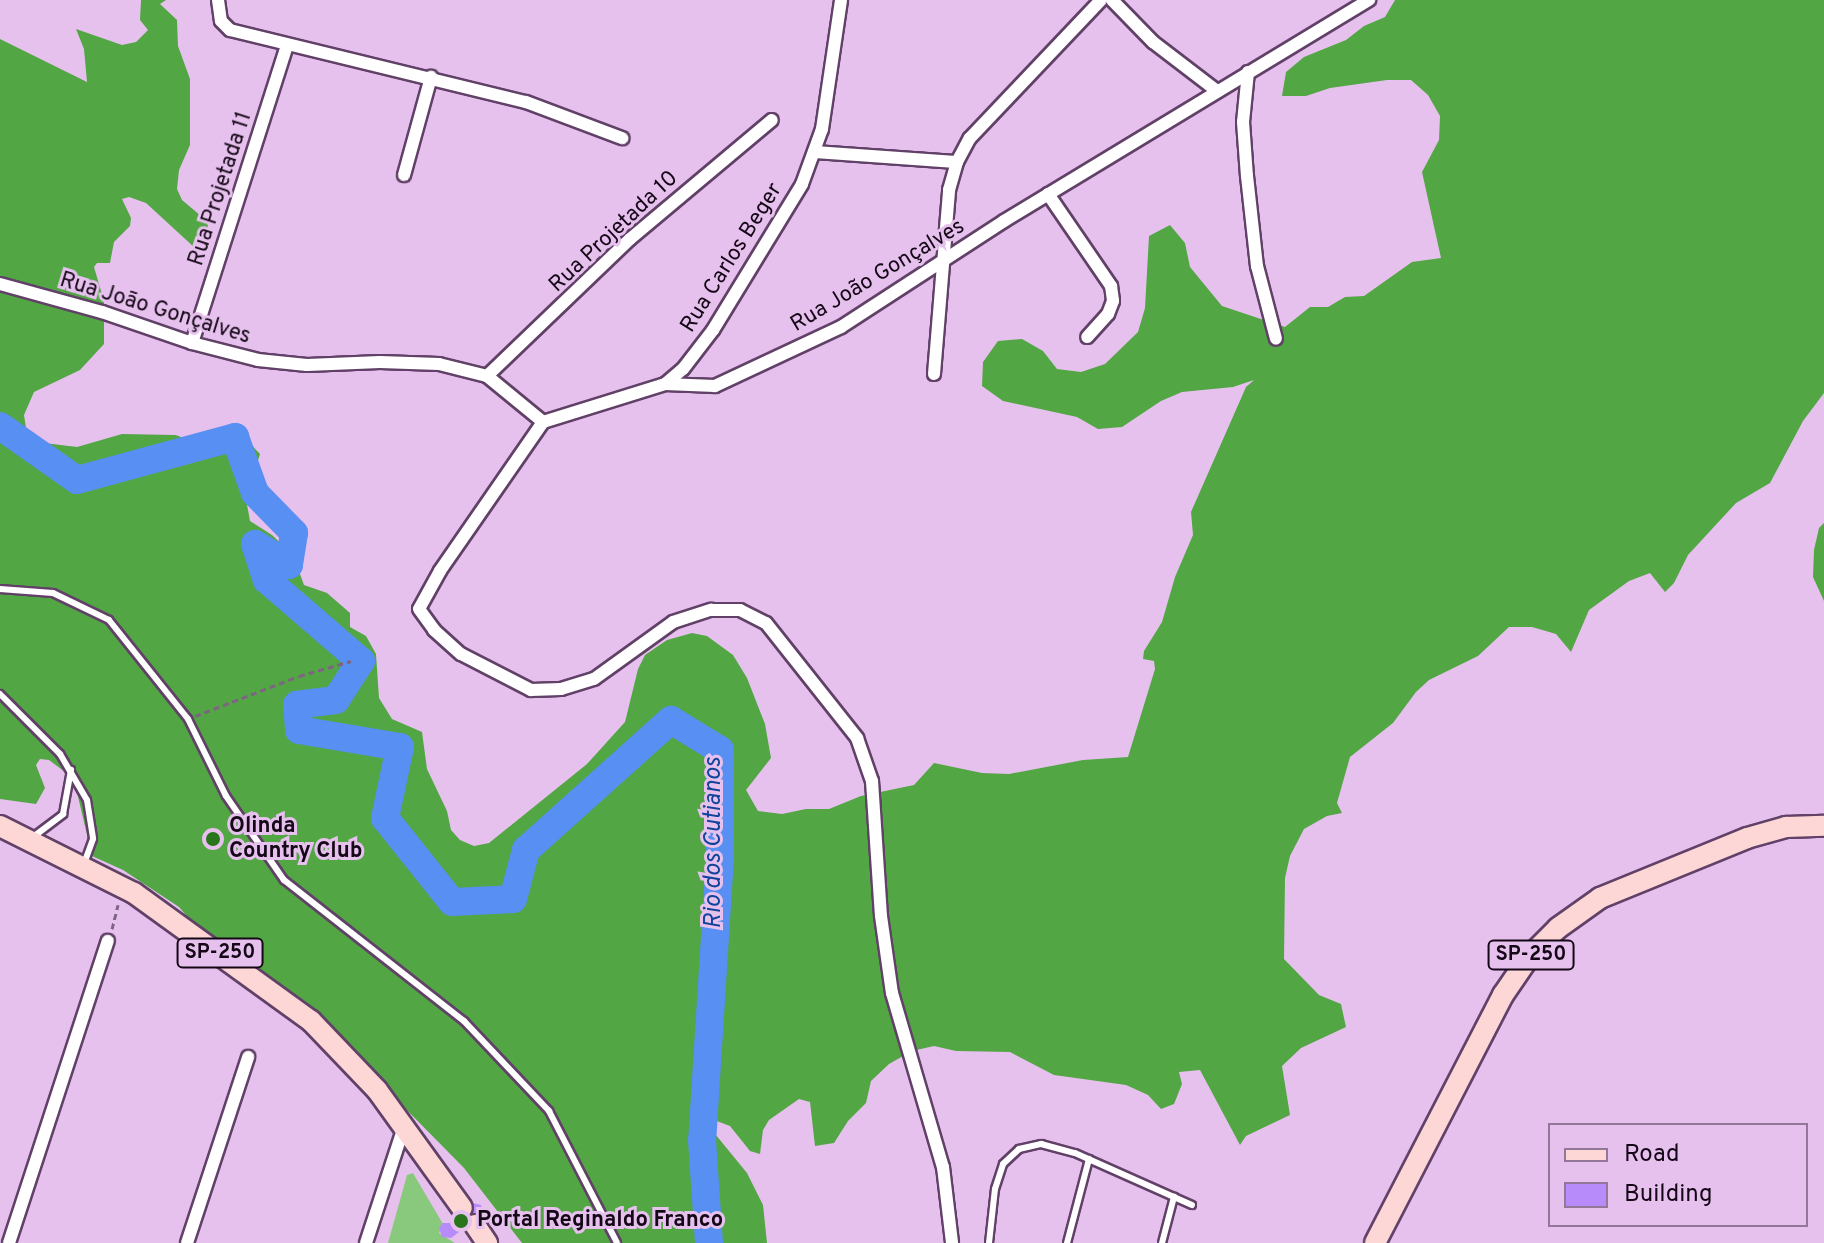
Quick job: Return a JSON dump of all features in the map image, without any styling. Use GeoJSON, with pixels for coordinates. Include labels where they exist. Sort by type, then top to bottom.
{"type":"FeatureCollection","features":[{"type":"Feature","properties":{"kind":"main road","name":"SP-250"},"geometry":{"type":"LineString","coordinates":[[1375,1243],[1503,995],[1529,957],[1558,928],[1600,898],[1747,838],[1786,827],[1824,826]]}},
{"type":"Feature","properties":{"kind":"main road","name":"SP-250"},"geometry":{"type":"LineString","coordinates":[[1,827],[117,885],[193,933],[311,1021],[346,1055],[404,1127],[487,1243]]}},
{"type":"Feature","properties":{"kind":"street"},"geometry":{"type":"LineString","coordinates":[[218,0],[221,21],[230,30],[526,102],[622,138]]}},
{"type":"Feature","properties":{"kind":"street","name":"Rua Carlos Beger"},"geometry":{"type":"LineString","coordinates":[[665,384],[683,369],[713,330],[782,222],[822,129],[841,0]]}},
{"type":"Feature","properties":{"kind":"street"},"geometry":{"type":"LineString","coordinates":[[934,374],[949,190],[957,162],[970,138],[1101,0]]}},
{"type":"Feature","properties":{"kind":"street"},"geometry":{"type":"LineString","coordinates":[[1112,0],[1153,42],[1217,91]]}},
{"type":"Feature","properties":{"kind":"street","name":"Rua João Gonçalves"},"geometry":{"type":"LineString","coordinates":[[0,284],[102,312],[192,343],[270,362],[307,365],[380,362],[439,364],[487,376],[543,422],[665,384],[715,386],[740,377],[841,327],[1048,194],[1368,0]]}},
{"type":"Feature","properties":{"kind":"street","name":"Rua Projetada 11"},"geometry":{"type":"LineString","coordinates":[[192,343],[287,46]]}},
{"type":"Feature","properties":{"kind":"street"},"geometry":{"type":"LineString","coordinates":[[1248,72],[1243,122],[1248,191],[1257,266],[1276,339]]}},
{"type":"Feature","properties":{"kind":"street"},"geometry":{"type":"LineString","coordinates":[[404,175],[431,77]]}},
{"type":"Feature","properties":{"kind":"street","name":"Rua Projetada 10"},"geometry":{"type":"LineString","coordinates":[[487,376],[630,239],[772,120]]}},
{"type":"Feature","properties":{"kind":"street"},"geometry":{"type":"LineString","coordinates":[[814,152],[957,162]]}},
{"type":"Feature","properties":{"kind":"street"},"geometry":{"type":"LineString","coordinates":[[1048,194],[1111,286],[1113,301],[1108,314],[1087,337]]}},
{"type":"Feature","properties":{"kind":"street"},"geometry":{"type":"LineString","coordinates":[[543,422],[440,571],[419,609],[434,630],[461,654],[531,690],[561,689],[594,679],[673,622],[711,610],[740,610],[766,623],[857,738],[872,781],[881,916],[892,993],[943,1167],[952,1243]]}},
{"type":"Feature","properties":{"kind":"street"},"geometry":{"type":"LineString","coordinates":[[9,1243],[108,941]]}},
{"type":"Feature","properties":{"kind":"street"},"geometry":{"type":"LineString","coordinates":[[187,1243],[248,1057]]}},
{"type":"Feature","properties":{"kind":"street"},"geometry":{"type":"LineString","coordinates":[[366,1243],[404,1127]]}},
{"type":"Feature","properties":{"kind":"lane"},"geometry":{"type":"LineString","coordinates":[[0,589],[53,593],[109,620],[188,719],[226,796],[284,880],[464,1021],[549,1111],[617,1243]]}},
{"type":"Feature","properties":{"kind":"lane"},"geometry":{"type":"LineString","coordinates":[[0,694],[71,770],[87,800],[92,828],[91,848],[81,868]]}},
{"type":"Feature","properties":{"kind":"lane"},"geometry":{"type":"LineString","coordinates":[[29,841],[63,814],[71,770]]}},
{"type":"Feature","properties":{"kind":"lane"},"geometry":{"type":"LineString","coordinates":[[989,1243],[995,1189],[1003,1164],[1019,1149],[1041,1144],[1089,1159],[1192,1205]]}},
{"type":"Feature","properties":{"kind":"lane"},"geometry":{"type":"LineString","coordinates":[[1067,1243],[1089,1159]]}},
{"type":"Feature","properties":{"kind":"lane"},"geometry":{"type":"LineString","coordinates":[[1162,1243],[1174,1197]]}},
{"type":"Feature","properties":{"kind":"path"},"geometry":{"type":"LineString","coordinates":[[188,719],[299,676],[351,661]]}},
{"type":"Feature","properties":{"kind":"path"},"geometry":{"type":"LineString","coordinates":[[108,941],[117,915],[117,885]]}},
{"type":"Feature","properties":{"kind":"green space"},"geometry":{"type":"Polygon","coordinates":[[[141,0],[166,0],[160,4],[177,20],[178,46],[190,79],[190,145],[179,170],[177,189],[182,200],[207,221],[210,239],[203,250],[195,248],[146,203],[129,197],[122,199],[131,218],[130,226],[114,242],[110,263],[97,263],[94,267],[104,301],[104,344],[80,370],[34,392],[24,415],[28,441],[77,447],[122,434],[176,435],[198,444],[243,436],[260,454],[246,499],[250,521],[272,535],[293,555],[304,585],[327,593],[350,613],[350,627],[366,636],[376,654],[379,698],[392,719],[422,732],[427,769],[447,811],[451,830],[460,840],[474,846],[489,843],[587,764],[625,722],[638,669],[645,655],[667,640],[692,633],[707,636],[733,655],[747,678],[765,724],[771,758],[746,790],[758,811],[782,814],[806,809],[829,809],[861,796],[914,785],[934,763],[982,773],[1009,774],[1083,760],[1128,757],[1155,669],[1154,661],[1143,659],[1144,651],[1162,622],[1175,577],[1193,535],[1191,512],[1246,387],[1254,380],[1233,387],[1182,392],[1161,401],[1122,427],[1098,429],[1077,417],[1003,401],[982,386],[983,362],[998,341],[1022,339],[1043,351],[1057,369],[1081,372],[1105,364],[1138,332],[1145,308],[1149,236],[1170,225],[1185,243],[1190,267],[1222,306],[1285,327],[1310,307],[1328,307],[1345,297],[1364,296],[1412,262],[1441,258],[1422,172],[1439,140],[1440,116],[1428,95],[1411,80],[1387,80],[1330,88],[1306,96],[1282,96],[1286,72],[1304,57],[1346,40],[1364,26],[1385,17],[1395,0],[1824,0],[1824,393],[1803,421],[1770,483],[1736,503],[1688,555],[1674,583],[1665,592],[1650,573],[1629,581],[1589,610],[1571,652],[1556,634],[1532,627],[1509,627],[1478,656],[1429,680],[1393,723],[1350,757],[1337,803],[1342,813],[1327,816],[1304,829],[1290,856],[1285,878],[1284,959],[1319,995],[1341,1004],[1346,1027],[1301,1048],[1282,1066],[1290,1115],[1246,1136],[1240,1145],[1200,1070],[1179,1072],[1182,1084],[1174,1104],[1161,1109],[1148,1095],[1126,1085],[1054,1075],[1010,1052],[956,1051],[934,1046],[912,1051],[889,1064],[871,1081],[866,1103],[848,1121],[834,1143],[815,1146],[810,1102],[799,1099],[769,1120],[763,1130],[760,1154],[750,1151],[730,1126],[714,1120],[711,1129],[747,1173],[763,1205],[767,1243],[522,1243],[464,1168],[327,1029],[221,956],[179,907],[123,870],[92,856],[76,788],[65,772],[49,760],[40,759],[36,765],[45,788],[36,804],[0,799],[0,39],[87,82],[84,49],[76,29],[122,45],[136,42],[148,30],[140,20],[141,0]]]}},
{"type":"Feature","properties":{"kind":"green space"},"geometry":{"type":"Polygon","coordinates":[[[1824,523],[1824,601],[1813,577],[1814,550],[1819,528],[1824,523]]]}},
{"type":"Feature","properties":{"kind":"green space"},"geometry":{"type":"Polygon","coordinates":[[[413,1173],[443,1224],[439,1233],[455,1243],[388,1243],[407,1175],[413,1173]]]}},
{"type":"Feature","properties":{"kind":"building","name":"Portal Reginaldo Franco"},"geometry":{"type":"Polygon","coordinates":[[[473,1203],[481,1205],[482,1215],[451,1238],[442,1237],[439,1228],[443,1223],[450,1223],[473,1203]]]}},
{"type":"Feature","properties":{"kind":"waterway","name":"Rio dos Cutianos"},"geometry":{"type":"LineString","coordinates":[[0,426],[77,480],[235,437],[255,493],[294,533],[289,565],[255,544],[267,580],[361,661],[336,700],[297,705],[299,730],[400,747],[385,818],[452,902],[513,899],[526,850],[671,720],[720,750],[720,857],[702,1140],[709,1243]]}},
{"type":"Feature","properties":{"kind":"place","name":"Olinda Country Club"},"geometry":{"type":"Point","coordinates":[213,839]}},
{"type":"Feature","properties":{"kind":"place","name":"Portal Reginaldo Franco"},"geometry":{"type":"Point","coordinates":[461,1221]}}]}
